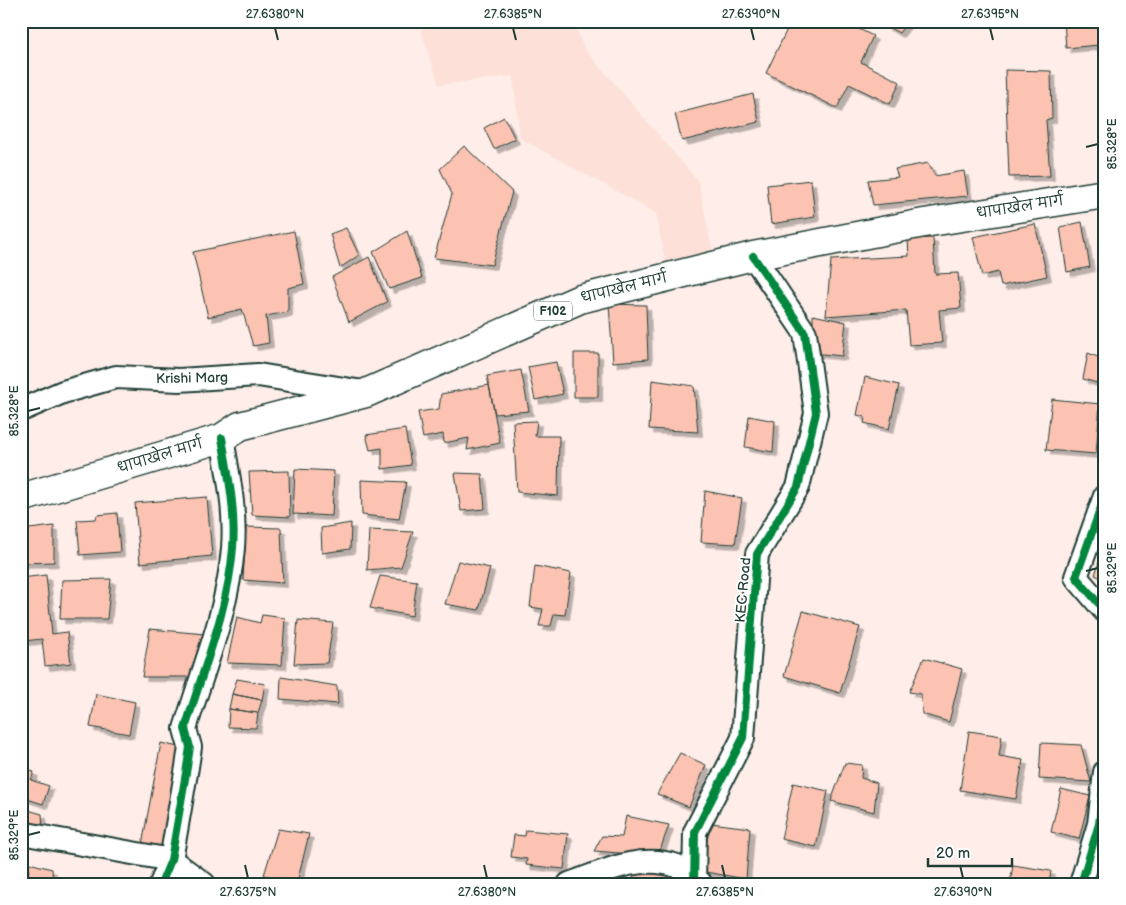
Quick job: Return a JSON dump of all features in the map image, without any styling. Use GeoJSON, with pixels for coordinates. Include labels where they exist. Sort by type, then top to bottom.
{"type":"FeatureCollection","features":[{"type":"Feature","properties":{"kind":"main road","name":"धापाखेल मार्ग"},"geometry":{"type":"LineString","coordinates":[[21,498],[222,438],[240,426],[366,393],[580,299],[753,256],[924,223],[1105,194]]}},
{"type":"Feature","properties":{"kind":"street","name":"KEC Road"},"geometry":{"type":"LineString","coordinates":[[696,883],[695,832],[744,738],[757,554],[798,487],[816,413],[805,333],[753,256]]}},
{"type":"Feature","properties":{"kind":"street","name":"Krishi Marg"},"geometry":{"type":"LineString","coordinates":[[21,410],[63,392],[116,377],[179,380],[258,375],[366,393]]}},
{"type":"Feature","properties":{"kind":"street"},"geometry":{"type":"LineString","coordinates":[[161,884],[172,860],[190,747],[185,729],[224,606],[233,547],[231,494],[222,438]]}},
{"type":"Feature","properties":{"kind":"street"},"geometry":{"type":"LineString","coordinates":[[1105,496],[1076,577],[1105,611]]}},
{"type":"Feature","properties":{"kind":"street"},"geometry":{"type":"LineString","coordinates":[[1081,884],[1099,824],[1105,772]]}},
{"type":"Feature","properties":{"kind":"street"},"geometry":{"type":"LineString","coordinates":[[21,833],[172,860],[204,884]]}},
{"type":"Feature","properties":{"kind":"street"},"geometry":{"type":"LineString","coordinates":[[569,884],[629,863],[654,861],[679,866],[696,883]]}},
{"type":"Feature","properties":{"kind":"shaded area"},"geometry":{"type":"Polygon","coordinates":[[[418,21],[573,21],[583,47],[698,181],[714,259],[666,264],[656,213],[520,138],[513,76],[439,85],[418,21]]]}},
{"type":"Feature","properties":{"kind":"building"},"geometry":{"type":"Polygon","coordinates":[[[791,21],[843,21],[873,36],[861,62],[900,82],[890,104],[849,84],[837,108],[766,73],[791,21]]]}},
{"type":"Feature","properties":{"kind":"building"},"geometry":{"type":"Polygon","coordinates":[[[877,21],[908,21],[899,33],[877,21]]]}},
{"type":"Feature","properties":{"kind":"building"},"geometry":{"type":"Polygon","coordinates":[[[1064,21],[1097,21],[1099,45],[1066,48],[1064,21]]]}},
{"type":"Feature","properties":{"kind":"building"},"geometry":{"type":"Polygon","coordinates":[[[1005,70],[1051,71],[1052,118],[1046,120],[1050,176],[1009,177],[1005,70]]]}},
{"type":"Feature","properties":{"kind":"building"},"geometry":{"type":"Polygon","coordinates":[[[753,94],[759,122],[682,141],[675,114],[753,94]]]}},
{"type":"Feature","properties":{"kind":"building"},"geometry":{"type":"Polygon","coordinates":[[[504,117],[515,139],[494,149],[484,128],[504,117]]]}},
{"type":"Feature","properties":{"kind":"building"},"geometry":{"type":"Polygon","coordinates":[[[464,146],[512,192],[492,265],[434,258],[452,194],[440,169],[464,146]]]}},
{"type":"Feature","properties":{"kind":"building"},"geometry":{"type":"Polygon","coordinates":[[[928,163],[935,176],[964,171],[968,196],[873,205],[868,180],[898,177],[895,169],[928,163]]]}},
{"type":"Feature","properties":{"kind":"building"},"geometry":{"type":"Polygon","coordinates":[[[811,180],[815,217],[771,224],[767,185],[811,180]]]}},
{"type":"Feature","properties":{"kind":"building"},"geometry":{"type":"Polygon","coordinates":[[[1082,222],[1090,267],[1067,272],[1060,227],[1082,222]]]}},
{"type":"Feature","properties":{"kind":"building"},"geometry":{"type":"Polygon","coordinates":[[[1035,224],[1047,276],[1001,286],[998,272],[982,276],[973,237],[1035,224]]]}},
{"type":"Feature","properties":{"kind":"building"},"geometry":{"type":"Polygon","coordinates":[[[346,228],[359,255],[340,268],[330,234],[346,228]]]}},
{"type":"Feature","properties":{"kind":"building"},"geometry":{"type":"Polygon","coordinates":[[[294,231],[304,284],[288,288],[288,312],[266,316],[269,343],[253,346],[242,309],[208,317],[193,252],[294,231]]]}},
{"type":"Feature","properties":{"kind":"building"},"geometry":{"type":"Polygon","coordinates":[[[407,231],[422,278],[389,289],[373,252],[407,231]]]}},
{"type":"Feature","properties":{"kind":"building"},"geometry":{"type":"Polygon","coordinates":[[[933,238],[935,274],[958,273],[961,308],[939,310],[942,343],[909,345],[906,310],[826,316],[831,260],[909,256],[908,239],[933,238]]]}},
{"type":"Feature","properties":{"kind":"building"},"geometry":{"type":"Polygon","coordinates":[[[369,257],[387,302],[349,322],[332,277],[369,257]]]}},
{"type":"Feature","properties":{"kind":"building"},"geometry":{"type":"Polygon","coordinates":[[[609,304],[646,305],[648,359],[613,362],[609,304]]]}},
{"type":"Feature","properties":{"kind":"building"},"geometry":{"type":"Polygon","coordinates":[[[813,315],[846,322],[842,356],[813,353],[813,315]]]}},
{"type":"Feature","properties":{"kind":"building"},"geometry":{"type":"Polygon","coordinates":[[[574,353],[598,353],[598,397],[574,397],[574,353]]]}},
{"type":"Feature","properties":{"kind":"building"},"geometry":{"type":"Polygon","coordinates":[[[1088,353],[1105,360],[1104,385],[1083,379],[1088,353]]]}},
{"type":"Feature","properties":{"kind":"building"},"geometry":{"type":"Polygon","coordinates":[[[556,362],[563,394],[535,400],[528,367],[556,362]]]}},
{"type":"Feature","properties":{"kind":"building"},"geometry":{"type":"Polygon","coordinates":[[[521,370],[529,411],[495,414],[487,376],[521,370]]]}},
{"type":"Feature","properties":{"kind":"building"},"geometry":{"type":"Polygon","coordinates":[[[865,377],[899,385],[889,429],[864,423],[865,417],[857,415],[865,377]]]}},
{"type":"Feature","properties":{"kind":"building"},"geometry":{"type":"Polygon","coordinates":[[[652,380],[694,386],[698,432],[649,429],[652,380]]]}},
{"type":"Feature","properties":{"kind":"building"},"geometry":{"type":"Polygon","coordinates":[[[489,385],[500,443],[467,450],[469,438],[444,443],[443,434],[423,438],[418,412],[439,409],[441,394],[489,385]]]}},
{"type":"Feature","properties":{"kind":"building"},"geometry":{"type":"Polygon","coordinates":[[[1052,399],[1100,404],[1096,454],[1046,450],[1052,399]]]}},
{"type":"Feature","properties":{"kind":"building"},"geometry":{"type":"Polygon","coordinates":[[[749,416],[775,421],[773,452],[745,447],[749,416]]]}},
{"type":"Feature","properties":{"kind":"building"},"geometry":{"type":"Polygon","coordinates":[[[537,421],[535,436],[559,436],[558,496],[517,492],[513,422],[537,421]]]}},
{"type":"Feature","properties":{"kind":"building"},"geometry":{"type":"Polygon","coordinates":[[[405,429],[411,465],[382,469],[382,448],[370,450],[366,435],[405,429]]]}},
{"type":"Feature","properties":{"kind":"building"},"geometry":{"type":"Polygon","coordinates":[[[295,469],[334,471],[332,516],[293,514],[295,469]]]}},
{"type":"Feature","properties":{"kind":"building"},"geometry":{"type":"Polygon","coordinates":[[[289,471],[290,517],[252,515],[249,472],[289,471]]]}},
{"type":"Feature","properties":{"kind":"building"},"geometry":{"type":"Polygon","coordinates":[[[455,473],[482,474],[485,509],[461,511],[455,473]]]}},
{"type":"Feature","properties":{"kind":"building"},"geometry":{"type":"Polygon","coordinates":[[[361,480],[406,482],[399,519],[362,515],[361,480]]]}},
{"type":"Feature","properties":{"kind":"building"},"geometry":{"type":"Polygon","coordinates":[[[705,491],[742,498],[735,544],[701,542],[705,491]]]}},
{"type":"Feature","properties":{"kind":"building"},"geometry":{"type":"Polygon","coordinates":[[[207,497],[212,556],[140,563],[135,503],[207,497]]]}},
{"type":"Feature","properties":{"kind":"building"},"geometry":{"type":"Polygon","coordinates":[[[117,513],[120,552],[80,555],[77,520],[96,519],[97,515],[117,513]]]}},
{"type":"Feature","properties":{"kind":"building"},"geometry":{"type":"Polygon","coordinates":[[[351,523],[350,549],[322,553],[321,528],[351,523]]]}},
{"type":"Feature","properties":{"kind":"building"},"geometry":{"type":"Polygon","coordinates":[[[54,526],[54,562],[21,563],[21,530],[54,526]]]}},
{"type":"Feature","properties":{"kind":"building"},"geometry":{"type":"Polygon","coordinates":[[[246,527],[281,528],[283,583],[243,580],[246,527]]]}},
{"type":"Feature","properties":{"kind":"building"},"geometry":{"type":"Polygon","coordinates":[[[369,530],[413,532],[401,567],[367,570],[369,530]]]}},
{"type":"Feature","properties":{"kind":"building"},"geometry":{"type":"Polygon","coordinates":[[[1105,541],[1105,580],[1095,575],[1105,541]]]}},
{"type":"Feature","properties":{"kind":"building"},"geometry":{"type":"Polygon","coordinates":[[[458,561],[490,568],[479,610],[445,604],[458,561]]]}},
{"type":"Feature","properties":{"kind":"building"},"geometry":{"type":"Polygon","coordinates":[[[535,566],[571,573],[565,615],[554,614],[551,626],[539,626],[543,609],[530,607],[535,566]]]}},
{"type":"Feature","properties":{"kind":"building"},"geometry":{"type":"Polygon","coordinates":[[[46,575],[52,634],[67,632],[71,663],[45,666],[42,639],[24,641],[21,578],[46,575]]]}},
{"type":"Feature","properties":{"kind":"building"},"geometry":{"type":"Polygon","coordinates":[[[380,576],[417,581],[412,616],[370,608],[380,576]]]}},
{"type":"Feature","properties":{"kind":"building"},"geometry":{"type":"Polygon","coordinates":[[[111,579],[107,619],[60,619],[62,580],[111,579]]]}},
{"type":"Feature","properties":{"kind":"building"},"geometry":{"type":"Polygon","coordinates":[[[803,611],[860,627],[840,693],[784,676],[803,611]]]}},
{"type":"Feature","properties":{"kind":"building"},"geometry":{"type":"Polygon","coordinates":[[[262,615],[285,618],[282,665],[227,663],[237,617],[260,623],[262,615]]]}},
{"type":"Feature","properties":{"kind":"building"},"geometry":{"type":"Polygon","coordinates":[[[298,620],[333,623],[327,663],[294,664],[298,620]]]}},
{"type":"Feature","properties":{"kind":"building"},"geometry":{"type":"Polygon","coordinates":[[[150,629],[205,634],[201,677],[142,677],[150,629]]]}},
{"type":"Feature","properties":{"kind":"building"},"geometry":{"type":"Polygon","coordinates":[[[924,658],[962,669],[949,722],[922,714],[921,694],[909,692],[924,658]]]}},
{"type":"Feature","properties":{"kind":"building"},"geometry":{"type":"Polygon","coordinates":[[[281,677],[337,686],[338,704],[280,699],[281,677]]]}},
{"type":"Feature","properties":{"kind":"building"},"geometry":{"type":"Polygon","coordinates":[[[237,679],[265,684],[262,700],[232,694],[237,679]]]}},
{"type":"Feature","properties":{"kind":"building"},"geometry":{"type":"Polygon","coordinates":[[[96,694],[135,702],[129,734],[90,727],[96,694]]]}},
{"type":"Feature","properties":{"kind":"building"},"geometry":{"type":"Polygon","coordinates":[[[232,694],[262,700],[258,713],[229,709],[232,694]]]}},
{"type":"Feature","properties":{"kind":"building"},"geometry":{"type":"Polygon","coordinates":[[[229,709],[258,713],[256,728],[228,727],[229,709]]]}},
{"type":"Feature","properties":{"kind":"building"},"geometry":{"type":"Polygon","coordinates":[[[969,731],[1002,736],[999,756],[1023,760],[1016,799],[960,790],[969,731]]]}},
{"type":"Feature","properties":{"kind":"building"},"geometry":{"type":"Polygon","coordinates":[[[161,743],[178,747],[184,763],[165,855],[141,850],[161,743]]]}},
{"type":"Feature","properties":{"kind":"building"},"geometry":{"type":"Polygon","coordinates":[[[1041,743],[1081,745],[1091,782],[1039,779],[1041,743]]]}},
{"type":"Feature","properties":{"kind":"building"},"geometry":{"type":"Polygon","coordinates":[[[680,753],[706,765],[689,807],[657,794],[680,753]]]}},
{"type":"Feature","properties":{"kind":"building"},"geometry":{"type":"Polygon","coordinates":[[[845,763],[862,765],[861,778],[877,783],[874,812],[831,801],[845,763]]]}},
{"type":"Feature","properties":{"kind":"building"},"geometry":{"type":"Polygon","coordinates":[[[21,768],[34,772],[31,780],[49,786],[43,804],[21,797],[21,768]]]}},
{"type":"Feature","properties":{"kind":"building"},"geometry":{"type":"Polygon","coordinates":[[[793,783],[828,791],[816,847],[781,839],[793,783]]]}},
{"type":"Feature","properties":{"kind":"building"},"geometry":{"type":"Polygon","coordinates":[[[1061,789],[1090,796],[1079,839],[1051,832],[1061,789]]]}},
{"type":"Feature","properties":{"kind":"building"},"geometry":{"type":"Polygon","coordinates":[[[21,808],[42,814],[43,828],[21,823],[21,808]]]}},
{"type":"Feature","properties":{"kind":"building"},"geometry":{"type":"Polygon","coordinates":[[[626,816],[669,825],[658,856],[594,851],[602,836],[622,837],[626,816]]]}},
{"type":"Feature","properties":{"kind":"building"},"geometry":{"type":"Polygon","coordinates":[[[711,823],[750,828],[746,879],[700,871],[711,823]]]}},
{"type":"Feature","properties":{"kind":"building"},"geometry":{"type":"Polygon","coordinates":[[[278,829],[309,834],[297,883],[264,875],[278,829]]]}},
{"type":"Feature","properties":{"kind":"building"},"geometry":{"type":"Polygon","coordinates":[[[526,830],[568,834],[564,869],[526,865],[527,859],[511,857],[514,835],[525,836],[526,830]]]}},
{"type":"Feature","properties":{"kind":"building"},"geometry":{"type":"Polygon","coordinates":[[[21,862],[29,863],[28,884],[21,884],[21,862]]]}},
{"type":"Feature","properties":{"kind":"building"},"geometry":{"type":"Polygon","coordinates":[[[29,863],[52,869],[53,884],[28,884],[29,863]]]}},
{"type":"Feature","properties":{"kind":"building"},"geometry":{"type":"Polygon","coordinates":[[[1090,863],[1105,866],[1105,884],[1084,884],[1090,863]]]}},
{"type":"Feature","properties":{"kind":"building"},"geometry":{"type":"Polygon","coordinates":[[[1013,865],[1051,871],[1049,884],[1010,884],[1013,865]]]}},
{"type":"Feature","properties":{"kind":"building"},"geometry":{"type":"Polygon","coordinates":[[[635,868],[675,874],[673,884],[632,884],[635,868]]]}},
{"type":"Feature","properties":{"kind":"cycle path"},"geometry":{"type":"LineString","coordinates":[[694,884],[695,832],[743,738],[757,554],[798,487],[816,413],[805,333],[753,256]]}},
{"type":"Feature","properties":{"kind":"cycle path"},"geometry":{"type":"LineString","coordinates":[[161,884],[171,860],[187,767],[190,747],[185,729],[214,640],[230,571],[234,534],[231,493],[222,438]]}},
{"type":"Feature","properties":{"kind":"cycle path"},"geometry":{"type":"LineString","coordinates":[[1105,496],[1076,577],[1105,611]]}},
{"type":"Feature","properties":{"kind":"cycle path"},"geometry":{"type":"LineString","coordinates":[[1081,884],[1099,824],[1105,772]]}}]}
